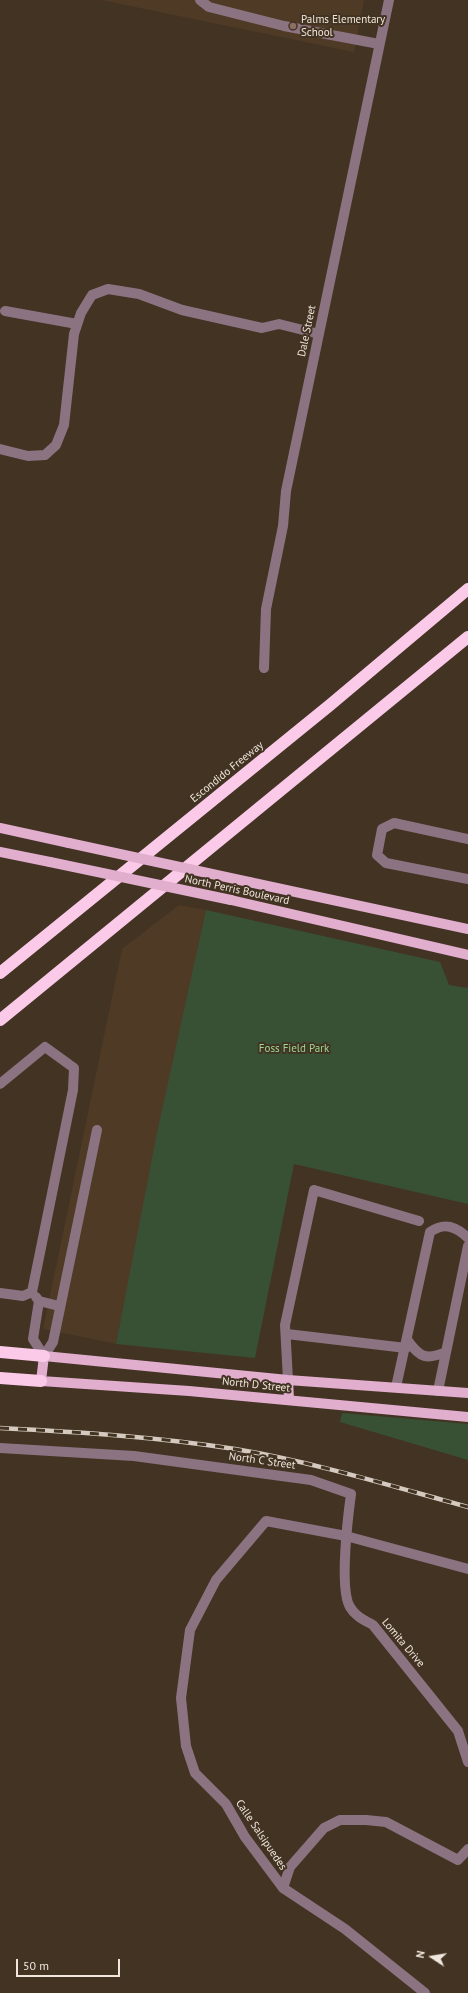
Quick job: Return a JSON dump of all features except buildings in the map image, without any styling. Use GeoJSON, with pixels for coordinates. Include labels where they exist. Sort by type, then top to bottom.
{"type":"FeatureCollection","features":[{"type":"Feature","properties":{"kind":"highway","name":"Escondido Freeway"},"geometry":{"type":"LineString","coordinates":[[0,973],[330,705],[468,590]]}},
{"type":"Feature","properties":{"kind":"highway"},"geometry":{"type":"LineString","coordinates":[[0,1020],[468,637]]}},
{"type":"Feature","properties":{"kind":"highway"},"geometry":{"type":"LineString","coordinates":[[0,1352],[44,1356]]}},
{"type":"Feature","properties":{"kind":"highway"},"geometry":{"type":"LineString","coordinates":[[0,1378],[41,1381]]}},
{"type":"Feature","properties":{"kind":"main road","name":"North Perris Boulevard"},"geometry":{"type":"LineString","coordinates":[[0,828],[468,929]]}},
{"type":"Feature","properties":{"kind":"main road","name":"North Perris Boulevard"},"geometry":{"type":"LineString","coordinates":[[0,852],[231,900],[468,955]]}},
{"type":"Feature","properties":{"kind":"main road","name":"North D Street"},"geometry":{"type":"LineString","coordinates":[[44,1356],[288,1380],[396,1386],[468,1393]]}},
{"type":"Feature","properties":{"kind":"main road"},"geometry":{"type":"LineString","coordinates":[[41,1381],[44,1356]]}},
{"type":"Feature","properties":{"kind":"main road"},"geometry":{"type":"LineString","coordinates":[[288,1380],[289,1400]]}},
{"type":"Feature","properties":{"kind":"main road","name":"North D Street"},"geometry":{"type":"LineString","coordinates":[[41,1381],[189,1391],[468,1417]]}},
{"type":"Feature","properties":{"kind":"street"},"geometry":{"type":"LineString","coordinates":[[200,0],[209,7],[284,26],[379,44]]}},
{"type":"Feature","properties":{"kind":"street","name":"Dale Street"},"geometry":{"type":"LineString","coordinates":[[264,668],[266,609],[283,526],[286,491],[388,0]]}},
{"type":"Feature","properties":{"kind":"street"},"geometry":{"type":"LineString","coordinates":[[0,449],[28,456],[45,455],[56,445],[64,425],[74,334],[77,324],[81,313],[92,295],[108,289],[139,294],[182,310],[262,328],[279,324],[319,334]]}},
{"type":"Feature","properties":{"kind":"street"},"geometry":{"type":"LineString","coordinates":[[5,311],[77,324]]}},
{"type":"Feature","properties":{"kind":"street"},"geometry":{"type":"LineString","coordinates":[[468,839],[394,823],[382,829],[377,855],[386,863],[468,879]]}},
{"type":"Feature","properties":{"kind":"street"},"geometry":{"type":"LineString","coordinates":[[0,1084],[46,1048],[74,1068],[73,1090],[32,1292],[39,1302],[33,1339],[44,1356],[53,1342],[97,1130]]}},
{"type":"Feature","properties":{"kind":"street"},"geometry":{"type":"LineString","coordinates":[[288,1380],[287,1334],[285,1324],[314,1190],[419,1221]]}},
{"type":"Feature","properties":{"kind":"street"},"geometry":{"type":"LineString","coordinates":[[396,1386],[407,1345],[430,1232],[438,1226],[448,1226],[461,1231],[468,1238]]}},
{"type":"Feature","properties":{"kind":"street"},"geometry":{"type":"LineString","coordinates":[[438,1391],[468,1246]]}},
{"type":"Feature","properties":{"kind":"street"},"geometry":{"type":"LineString","coordinates":[[0,1293],[23,1296],[32,1292]]}},
{"type":"Feature","properties":{"kind":"street"},"geometry":{"type":"LineString","coordinates":[[39,1302],[60,1306]]}},
{"type":"Feature","properties":{"kind":"street"},"geometry":{"type":"LineString","coordinates":[[287,1334],[407,1345],[416,1352],[425,1356],[435,1357],[446,1352]]}},
{"type":"Feature","properties":{"kind":"street","name":"North C Street"},"geometry":{"type":"LineString","coordinates":[[0,1448],[134,1456],[311,1480],[351,1494],[346,1536]]}},
{"type":"Feature","properties":{"kind":"street","name":"Calle Salsipuedes"},"geometry":{"type":"LineString","coordinates":[[346,1536],[266,1521],[216,1580],[190,1630],[181,1698],[186,1746],[195,1773],[226,1804],[245,1837],[283,1888],[345,1929],[425,1993]]}},
{"type":"Feature","properties":{"kind":"street"},"geometry":{"type":"LineString","coordinates":[[346,1536],[468,1569]]}},
{"type":"Feature","properties":{"kind":"street","name":"Lomita Drive"},"geometry":{"type":"LineString","coordinates":[[346,1536],[346,1594],[349,1606],[356,1616],[373,1625],[458,1731],[468,1762]]}},
{"type":"Feature","properties":{"kind":"street"},"geometry":{"type":"LineString","coordinates":[[283,1888],[290,1867],[324,1828],[340,1820],[386,1822],[458,1860],[468,1849]]}},
{"type":"Feature","properties":{"kind":"shaded area","name":"Palms Elementary School"},"geometry":{"type":"Polygon","coordinates":[[[101,0],[364,0],[354,52],[101,0]]]}},
{"type":"Feature","properties":{"kind":"shaded area"},"geometry":{"type":"Polygon","coordinates":[[[179,905],[206,910],[116,1344],[43,1329],[122,949],[179,905]]]}},
{"type":"Feature","properties":{"kind":"green space","name":"Foss Field Park"},"geometry":{"type":"Polygon","coordinates":[[[206,910],[440,962],[449,985],[468,988],[468,1204],[294,1164],[255,1358],[116,1344],[157,1133],[206,910]]]}},
{"type":"Feature","properties":{"kind":"green space"},"geometry":{"type":"Polygon","coordinates":[[[342,1413],[468,1424],[468,1460],[340,1422],[342,1413]]]}},
{"type":"Feature","properties":{"kind":"railway"},"geometry":{"type":"LineString","coordinates":[[0,1428],[59,1431],[176,1441],[265,1454],[381,1483],[468,1507]]}},
{"type":"Feature","properties":{"kind":"place","name":"Palms Elementary School"},"geometry":{"type":"Point","coordinates":[293,26]}}]}
